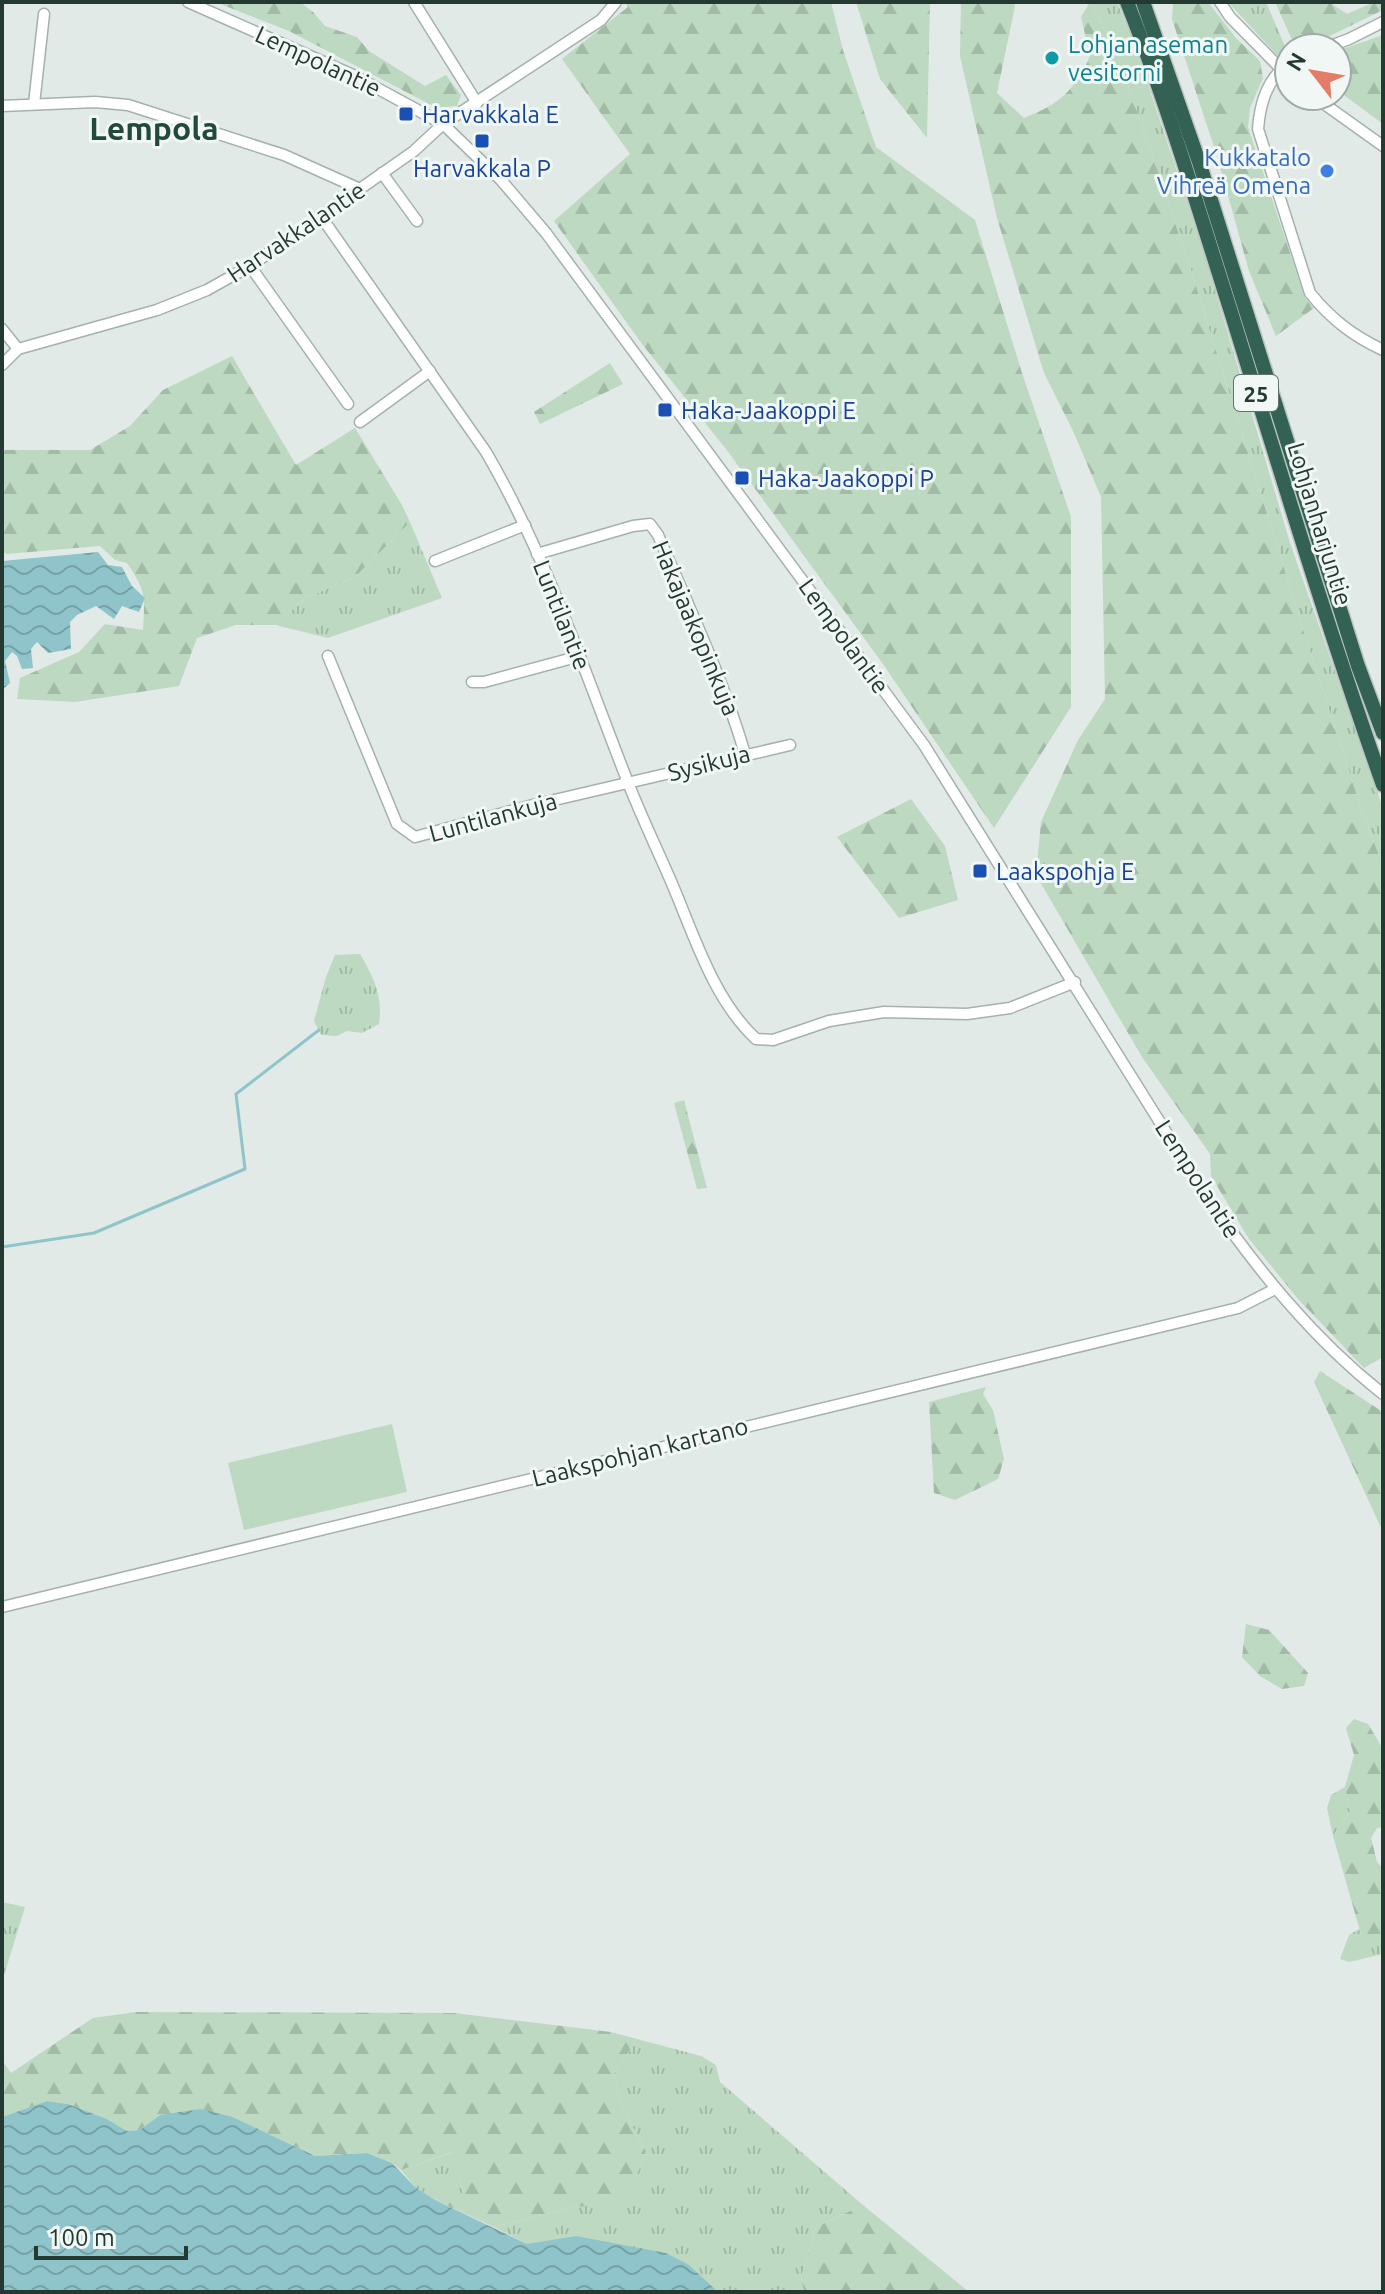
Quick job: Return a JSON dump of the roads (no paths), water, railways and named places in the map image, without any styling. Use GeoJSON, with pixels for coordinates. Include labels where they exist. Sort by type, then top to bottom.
{"type":"FeatureCollection","features":[{"type":"Feature","properties":{"kind":"highway","name":"Lohjanharjuntie"},"geometry":{"type":"LineString","coordinates":[[1127,2],[1185,167],[1343,672],[1383,785]]}},
{"type":"Feature","properties":{"kind":"highway","name":"Lohjanharjuntie"},"geometry":{"type":"LineString","coordinates":[[1143,2],[1199,162],[1349,636],[1383,733]]}},
{"type":"Feature","properties":{"kind":"street","name":"Lempolantie"},"geometry":{"type":"LineString","coordinates":[[188,2],[364,81],[443,124],[501,180],[546,233],[924,745],[1206,1196],[1275,1289],[1352,1370],[1383,1394]]}},
{"type":"Feature","properties":{"kind":"street"},"geometry":{"type":"LineString","coordinates":[[414,2],[477,103]]}},
{"type":"Feature","properties":{"kind":"street","name":"Harvakkalantie"},"geometry":{"type":"LineString","coordinates":[[2,365],[18,349],[157,310],[207,290],[250,266],[414,151],[443,124],[601,20],[616,2]]}},
{"type":"Feature","properties":{"kind":"street"},"geometry":{"type":"LineString","coordinates":[[1220,2],[1230,17],[1273,58]]}},
{"type":"Feature","properties":{"kind":"street"},"geometry":{"type":"LineString","coordinates":[[34,104],[44,14]]}},
{"type":"Feature","properties":{"kind":"street"},"geometry":{"type":"LineString","coordinates":[[1353,37],[1383,22]]}},
{"type":"Feature","properties":{"kind":"street"},"geometry":{"type":"LineString","coordinates":[[1273,86],[1259,103],[1258,129],[1310,293],[1328,315],[1359,339],[1383,350]]}},
{"type":"Feature","properties":{"kind":"street"},"geometry":{"type":"LineString","coordinates":[[2,106],[95,102],[128,105],[284,155],[360,189]]}},
{"type":"Feature","properties":{"kind":"street"},"geometry":{"type":"LineString","coordinates":[[1335,112],[1383,146]]}},
{"type":"Feature","properties":{"kind":"street"},"geometry":{"type":"LineString","coordinates":[[382,173],[417,221]]}},
{"type":"Feature","properties":{"kind":"street","name":"Luntilantie"},"geometry":{"type":"LineString","coordinates":[[320,215],[486,452],[525,525],[580,656],[628,783],[711,975],[745,1029],[756,1039],[773,1040],[829,1021],[884,1012],[967,1014],[1010,1008],[1075,982]]}},
{"type":"Feature","properties":{"kind":"street"},"geometry":{"type":"LineString","coordinates":[[250,266],[348,404]]}},
{"type":"Feature","properties":{"kind":"street"},"geometry":{"type":"LineString","coordinates":[[2,329],[18,349]]}},
{"type":"Feature","properties":{"kind":"street"},"geometry":{"type":"LineString","coordinates":[[360,422],[430,371]]}},
{"type":"Feature","properties":{"kind":"street","name":"Hakajaakopinkuja"},"geometry":{"type":"LineString","coordinates":[[537,554],[633,526],[650,524],[658,535],[703,638],[734,716],[745,754]]}},
{"type":"Feature","properties":{"kind":"street"},"geometry":{"type":"LineString","coordinates":[[435,561],[525,525]]}},
{"type":"Feature","properties":{"kind":"street","name":"Luntilankuja"},"geometry":{"type":"LineString","coordinates":[[328,656],[397,824],[415,837],[628,783]]}},
{"type":"Feature","properties":{"kind":"street"},"geometry":{"type":"LineString","coordinates":[[472,682],[484,682],[580,656]]}},
{"type":"Feature","properties":{"kind":"street","name":"Sysikuja"},"geometry":{"type":"LineString","coordinates":[[628,783],[790,745]]}},
{"type":"Feature","properties":{"kind":"street","name":"Laakspohjan kartano"},"geometry":{"type":"LineString","coordinates":[[2,1607],[1238,1308],[1275,1289]]}},
{"type":"Feature","properties":{"kind":"water"},"geometry":{"type":"Polygon","coordinates":[[[98,552],[108,565],[122,567],[132,586],[145,598],[139,612],[122,606],[114,619],[96,606],[77,615],[70,622],[71,649],[48,653],[37,642],[31,649],[33,668],[22,669],[12,652],[5,661],[10,683],[2,690],[2,561],[98,552]]]}},
{"type":"Feature","properties":{"kind":"water"},"geometry":{"type":"Polygon","coordinates":[[[47,2101],[68,2104],[107,2119],[127,2131],[140,2130],[160,2115],[200,2109],[233,2117],[315,2156],[367,2153],[392,2163],[415,2187],[435,2200],[527,2244],[576,2236],[666,2253],[689,2265],[718,2292],[2,2292],[2,2117],[47,2101]]]}},
{"type":"Feature","properties":{"kind":"waterway"},"geometry":{"type":"LineString","coordinates":[[2,1247],[94,1233],[245,1169],[236,1094],[319,1030]]}},
{"type":"Feature","properties":{"kind":"place","name":"Lohjan aseman vesitorni"},"geometry":{"type":"Point","coordinates":[1052,58]}},
{"type":"Feature","properties":{"kind":"place","name":"Harvakkala E"},"geometry":{"type":"Point","coordinates":[406,114]}},
{"type":"Feature","properties":{"kind":"place","name":"Harvakkala P"},"geometry":{"type":"Point","coordinates":[482,141]}},
{"type":"Feature","properties":{"kind":"place","name":"Kukkatalo Vihreä Omena"},"geometry":{"type":"Point","coordinates":[1327,171]}},
{"type":"Feature","properties":{"kind":"place","name":"Haka-Jaakoppi E"},"geometry":{"type":"Point","coordinates":[665,410]}},
{"type":"Feature","properties":{"kind":"place","name":"Haka-Jaakoppi P"},"geometry":{"type":"Point","coordinates":[742,478]}},
{"type":"Feature","properties":{"kind":"place","name":"Laakspohja E"},"geometry":{"type":"Point","coordinates":[980,871]}},
{"type":"Feature","properties":{"kind":"district","name":"Lempola"},"geometry":{"type":"Point","coordinates":[154,128]}}]}
